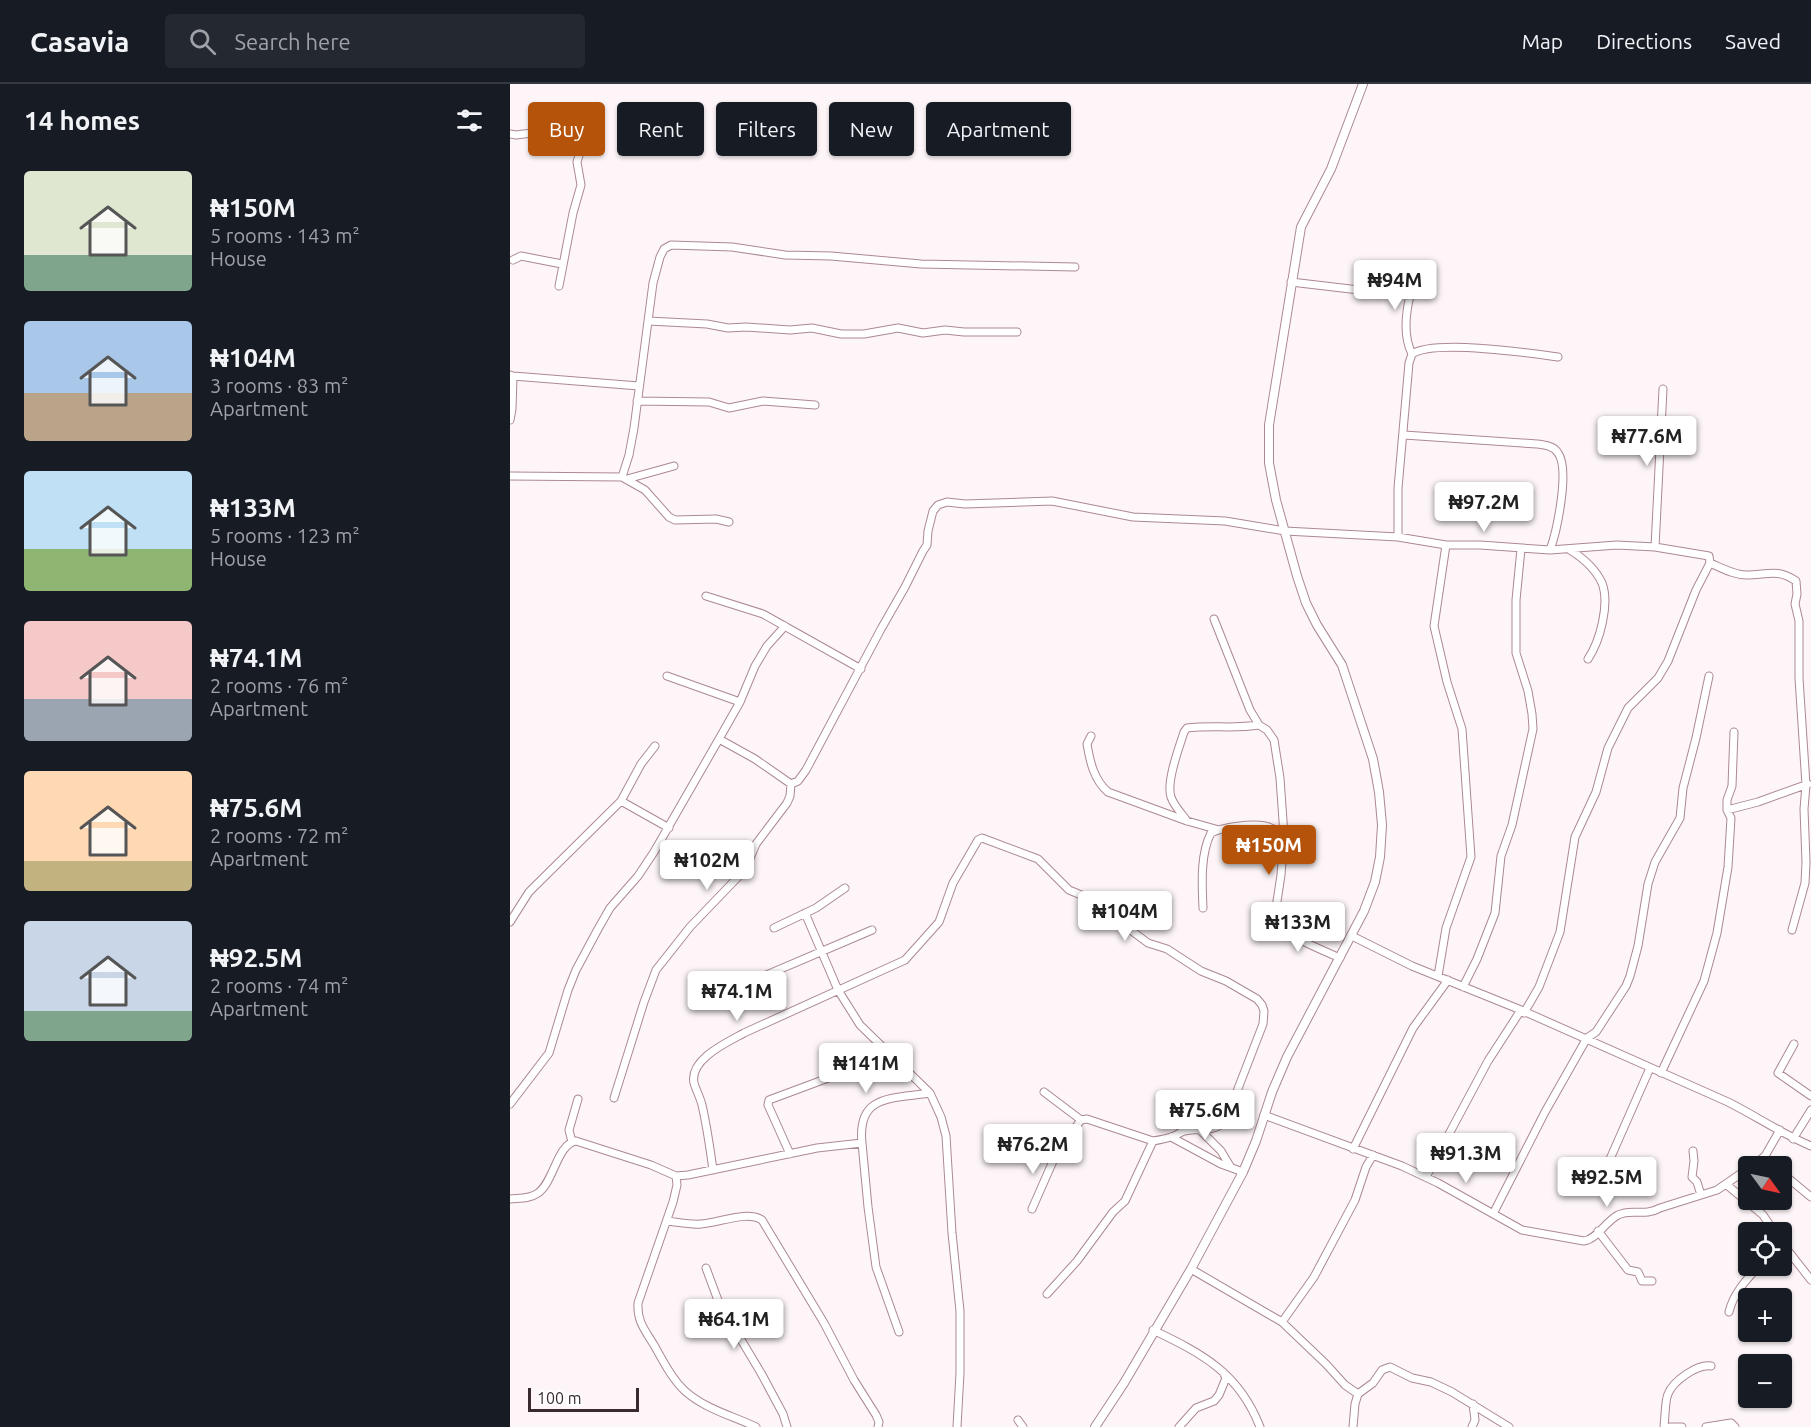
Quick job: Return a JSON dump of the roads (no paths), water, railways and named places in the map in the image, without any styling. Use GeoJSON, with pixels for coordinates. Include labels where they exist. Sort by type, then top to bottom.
{"type":"FeatureCollection","features":[{"type":"Feature","properties":{"kind":"street"},"geometry":{"type":"LineString","coordinates":[[1095,1427],[1124,1383],[1153,1330],[1191,1269],[1243,1172],[1287,1057],[1352,936],[1375,882],[1380,857],[1382,825],[1373,759],[1342,665],[1306,603],[1276,500],[1268,446],[1269,425],[1301,227],[1331,169],[1363,84]]}},
{"type":"Feature","properties":{"kind":"street"},"geometry":{"type":"LineString","coordinates":[[510,134],[564,129],[574,132],[580,140],[577,162],[581,185],[559,286]]}},
{"type":"Feature","properties":{"kind":"street"},"geometry":{"type":"LineString","coordinates":[[624,478],[653,283],[660,257],[664,249],[671,245],[732,247],[785,255],[831,256],[921,264],[1075,267]]}},
{"type":"Feature","properties":{"kind":"street"},"geometry":{"type":"LineString","coordinates":[[513,260],[521,256],[562,264]]}},
{"type":"Feature","properties":{"kind":"street"},"geometry":{"type":"LineString","coordinates":[[1413,354],[1408,343],[1407,319],[1411,291],[1418,267]]}},
{"type":"Feature","properties":{"kind":"street"},"geometry":{"type":"LineString","coordinates":[[1291,282],[1359,290],[1411,291]]}},
{"type":"Feature","properties":{"kind":"street"},"geometry":{"type":"LineString","coordinates":[[648,321],[707,324],[728,328],[790,330],[812,328],[842,334],[864,334],[898,328],[923,333],[945,330],[1017,333]]}},
{"type":"Feature","properties":{"kind":"street"},"geometry":{"type":"LineString","coordinates":[[1398,537],[1398,488],[1408,363],[1413,354],[1424,348],[1491,349],[1558,357]]}},
{"type":"Feature","properties":{"kind":"street"},"geometry":{"type":"LineString","coordinates":[[510,420],[511,376],[639,386]]}},
{"type":"Feature","properties":{"kind":"street"},"geometry":{"type":"LineString","coordinates":[[1655,547],[1663,389]]}},
{"type":"Feature","properties":{"kind":"street"},"geometry":{"type":"LineString","coordinates":[[637,401],[709,402],[729,408],[763,401],[815,405]]}},
{"type":"Feature","properties":{"kind":"street"},"geometry":{"type":"LineString","coordinates":[[1404,435],[1537,444],[1556,450],[1563,466],[1557,529],[1550,550]]}},
{"type":"Feature","properties":{"kind":"street"},"geometry":{"type":"LineString","coordinates":[[510,476],[624,478],[674,466]]}},
{"type":"Feature","properties":{"kind":"street"},"geometry":{"type":"LineString","coordinates":[[624,478],[645,490],[669,517],[675,520],[716,519],[729,522]]}},
{"type":"Feature","properties":{"kind":"street"},"geometry":{"type":"LineString","coordinates":[[791,784],[798,781],[806,770],[927,546],[933,511],[938,505],[947,502],[965,504],[1052,501],[1133,517],[1225,521],[1285,531],[1398,537],[1446,545],[1550,550],[1602,546],[1655,547],[1705,554],[1711,558],[1710,563],[1696,590],[1663,669],[1658,678],[1628,708],[1608,748],[1596,792],[1575,837],[1560,932],[1539,987],[1488,1061],[1426,1178]]}},
{"type":"Feature","properties":{"kind":"street"},"geometry":{"type":"LineString","coordinates":[[1438,976],[1446,928],[1471,857],[1462,729],[1447,682],[1434,626],[1446,545]]}},
{"type":"Feature","properties":{"kind":"street"},"geometry":{"type":"LineString","coordinates":[[1462,987],[1477,959],[1495,913],[1501,856],[1512,825],[1533,729],[1528,691],[1516,653],[1516,600],[1521,549]]}},
{"type":"Feature","properties":{"kind":"street"},"geometry":{"type":"LineString","coordinates":[[1570,550],[1585,559],[1602,584],[1604,600],[1601,624],[1596,646],[1588,659]]}},
{"type":"Feature","properties":{"kind":"street"},"geometry":{"type":"LineString","coordinates":[[1710,563],[1744,575],[1781,573],[1796,581],[1799,678],[1809,784],[1804,808],[1808,883],[1792,930]]}},
{"type":"Feature","properties":{"kind":"street"},"geometry":{"type":"LineString","coordinates":[[706,596],[763,614],[861,669]]}},
{"type":"Feature","properties":{"kind":"street"},"geometry":{"type":"LineString","coordinates":[[1214,619],[1250,710],[1259,725],[1267,730],[1274,740],[1280,778],[1284,835],[1274,921],[1307,944],[1340,958]]}},
{"type":"Feature","properties":{"kind":"street"},"geometry":{"type":"LineString","coordinates":[[510,1104],[549,1053],[572,980],[610,908],[638,876],[669,828],[740,702],[755,666],[767,646],[785,627]]}},
{"type":"Feature","properties":{"kind":"street"},"geometry":{"type":"LineString","coordinates":[[667,676],[740,702]]}},
{"type":"Feature","properties":{"kind":"street"},"geometry":{"type":"LineString","coordinates":[[1493,1214],[1545,1112],[1587,1038],[1596,1032],[1626,986],[1638,946],[1648,884],[1659,854],[1680,818],[1683,788],[1709,676]]}},
{"type":"Feature","properties":{"kind":"street"},"geometry":{"type":"LineString","coordinates":[[1187,821],[1172,801],[1170,784],[1187,728],[1259,725]]}},
{"type":"Feature","properties":{"kind":"street"},"geometry":{"type":"LineString","coordinates":[[1661,1073],[1710,962],[1717,933],[1728,867],[1731,818],[1727,810],[1727,800],[1732,786],[1734,732]]}},
{"type":"Feature","properties":{"kind":"street"},"geometry":{"type":"LineString","coordinates":[[1091,736],[1087,744],[1093,771],[1096,779],[1108,792],[1187,821],[1219,830]]}},
{"type":"Feature","properties":{"kind":"street"},"geometry":{"type":"LineString","coordinates":[[719,739],[755,759],[791,784]]}},
{"type":"Feature","properties":{"kind":"street"},"geometry":{"type":"LineString","coordinates":[[510,922],[529,892],[621,801],[641,764],[655,746]]}},
{"type":"Feature","properties":{"kind":"street"},"geometry":{"type":"LineString","coordinates":[[614,1098],[656,970],[685,933],[747,865],[756,844],[787,803],[791,784]]}},
{"type":"Feature","properties":{"kind":"street"},"geometry":{"type":"LineString","coordinates":[[1727,810],[1809,784]]}},
{"type":"Feature","properties":{"kind":"street"},"geometry":{"type":"LineString","coordinates":[[621,801],[669,828]]}},
{"type":"Feature","properties":{"kind":"street"},"geometry":{"type":"LineString","coordinates":[[1203,908],[1202,887],[1208,840],[1211,833],[1219,830],[1266,826],[1284,835]]}},
{"type":"Feature","properties":{"kind":"street"},"geometry":{"type":"LineString","coordinates":[[713,1170],[705,1118],[693,1081],[698,1066],[719,1046],[906,960],[939,922],[953,884],[978,840],[982,838],[1038,859],[1069,890],[1086,897],[1118,919],[1135,935],[1148,943],[1167,949],[1201,971],[1226,981],[1257,999],[1262,1005],[1263,1024],[1260,1033],[1227,1117],[1224,1123],[1216,1129],[1183,1131],[1171,1137],[1153,1141],[1088,1119],[1081,1120],[1044,1092]]}},
{"type":"Feature","properties":{"kind":"street"},"geometry":{"type":"LineString","coordinates":[[774,928],[805,913],[845,888]]}},
{"type":"Feature","properties":{"kind":"street"},"geometry":{"type":"LineString","coordinates":[[805,913],[838,990],[865,1031],[930,1093],[941,1118],[946,1136],[960,1311],[957,1427]]}},
{"type":"Feature","properties":{"kind":"street"},"geometry":{"type":"LineString","coordinates":[[743,985],[872,930]]}},
{"type":"Feature","properties":{"kind":"street"},"geometry":{"type":"LineString","coordinates":[[1352,936],[1412,966],[1587,1038],[1728,1102],[1793,1139],[1811,1146]]}},
{"type":"Feature","properties":{"kind":"street"},"geometry":{"type":"LineString","coordinates":[[1353,1149],[1413,1028],[1448,980]]}},
{"type":"Feature","properties":{"kind":"street"},"geometry":{"type":"LineString","coordinates":[[1794,1044],[1778,1073],[1811,1096]]}},
{"type":"Feature","properties":{"kind":"street"},"geometry":{"type":"LineString","coordinates":[[790,1154],[768,1105],[769,1100],[889,1053]]}},
{"type":"Feature","properties":{"kind":"street"},"geometry":{"type":"LineString","coordinates":[[1610,1159],[1650,1068]]}},
{"type":"Feature","properties":{"kind":"street"},"geometry":{"type":"LineString","coordinates":[[899,1332],[876,1267],[860,1130],[863,1116],[873,1105],[930,1093]]}},
{"type":"Feature","properties":{"kind":"street"},"geometry":{"type":"LineString","coordinates":[[572,1142],[568,1130],[579,1099]]}},
{"type":"Feature","properties":{"kind":"street"},"geometry":{"type":"LineString","coordinates":[[1793,1139],[1811,1110]]}},
{"type":"Feature","properties":{"kind":"street"},"geometry":{"type":"LineString","coordinates":[[1264,1115],[1373,1155],[1426,1178],[1522,1230],[1584,1241],[1594,1238],[1598,1231],[1626,1212],[1652,1212],[1727,1185],[1738,1177]]}},
{"type":"Feature","properties":{"kind":"street"},"geometry":{"type":"LineString","coordinates":[[1047,1155],[1054,1154],[1065,1144],[1081,1120]]}},
{"type":"Feature","properties":{"kind":"street"},"geometry":{"type":"LineString","coordinates":[[1200,1130],[1221,1151],[1230,1166]]}},
{"type":"Feature","properties":{"kind":"street"},"geometry":{"type":"LineString","coordinates":[[1765,1156],[1780,1130]]}},
{"type":"Feature","properties":{"kind":"street"},"geometry":{"type":"LineString","coordinates":[[1171,1137],[1221,1164],[1243,1172]]}},
{"type":"Feature","properties":{"kind":"street"},"geometry":{"type":"LineString","coordinates":[[1047,1294],[1071,1269],[1113,1212],[1125,1201],[1153,1141]]}},
{"type":"Feature","properties":{"kind":"street"},"geometry":{"type":"LineString","coordinates":[[510,1199],[529,1198],[543,1189],[563,1150],[572,1142],[651,1165],[676,1176],[818,1148],[862,1143]]}},
{"type":"Feature","properties":{"kind":"street"},"geometry":{"type":"LineString","coordinates":[[1032,1209],[1058,1150]]}},
{"type":"Feature","properties":{"kind":"street"},"geometry":{"type":"LineString","coordinates":[[1693,1151],[1692,1177],[1697,1182],[1701,1195]]}},
{"type":"Feature","properties":{"kind":"street"},"geometry":{"type":"LineString","coordinates":[[1282,1322],[1314,1277],[1355,1200],[1366,1167],[1373,1155]]}},
{"type":"Feature","properties":{"kind":"street"},"geometry":{"type":"LineString","coordinates":[[676,1176],[667,1221],[640,1296],[637,1314],[640,1324],[684,1390],[710,1407],[756,1427]]}},
{"type":"Feature","properties":{"kind":"street"},"geometry":{"type":"LineString","coordinates":[[1792,1181],[1811,1197]]}},
{"type":"Feature","properties":{"kind":"street"},"geometry":{"type":"LineString","coordinates":[[1727,1185],[1748,1200],[1767,1222]]}},
{"type":"Feature","properties":{"kind":"street"},"geometry":{"type":"LineString","coordinates":[[667,1221],[702,1224],[746,1216],[762,1220],[824,1323],[876,1416],[879,1422],[878,1427]]}},
{"type":"Feature","properties":{"kind":"street"},"geometry":{"type":"LineString","coordinates":[[1598,1231],[1629,1270],[1638,1272],[1642,1281],[1652,1281]]}},
{"type":"Feature","properties":{"kind":"street"},"geometry":{"type":"LineString","coordinates":[[1792,1256],[1811,1280]]}},
{"type":"Feature","properties":{"kind":"street"},"geometry":{"type":"LineString","coordinates":[[706,1268],[719,1303],[761,1373],[783,1414],[786,1426]]}},
{"type":"Feature","properties":{"kind":"street"},"geometry":{"type":"LineString","coordinates":[[1191,1269],[1282,1322],[1345,1385],[1358,1394]]}},
{"type":"Feature","properties":{"kind":"street"},"geometry":{"type":"LineString","coordinates":[[1729,1312],[1731,1302],[1750,1276]]}},
{"type":"Feature","properties":{"kind":"street"},"geometry":{"type":"LineString","coordinates":[[1153,1330],[1190,1348],[1221,1370],[1248,1400],[1260,1427]]}},
{"type":"Feature","properties":{"kind":"street"},"geometry":{"type":"LineString","coordinates":[[1664,1427],[1668,1394],[1681,1379],[1693,1370],[1706,1365],[1710,1366]]}},
{"type":"Feature","properties":{"kind":"street"},"geometry":{"type":"LineString","coordinates":[[1353,1427],[1358,1394],[1373,1383],[1382,1371],[1390,1367],[1412,1378],[1431,1382],[1473,1404],[1509,1427]]}},
{"type":"Feature","properties":{"kind":"street"},"geometry":{"type":"LineString","coordinates":[[1179,1427],[1196,1408],[1214,1401],[1220,1395],[1226,1378],[1221,1370]]}},
{"type":"Feature","properties":{"kind":"street"},"geometry":{"type":"LineString","coordinates":[[1472,1427],[1475,1420],[1473,1404]]}},
{"type":"Feature","properties":{"kind":"street"},"geometry":{"type":"LineString","coordinates":[[1018,1420],[1023,1427]]}},
{"type":"Feature","properties":{"kind":"street"},"geometry":{"type":"LineString","coordinates":[[1706,1427],[1731,1423],[1735,1427]]}},
{"type":"Feature","properties":{"kind":"street"},"geometry":{"type":"LineString","coordinates":[[1670,1427],[1682,1427]]}}]}
